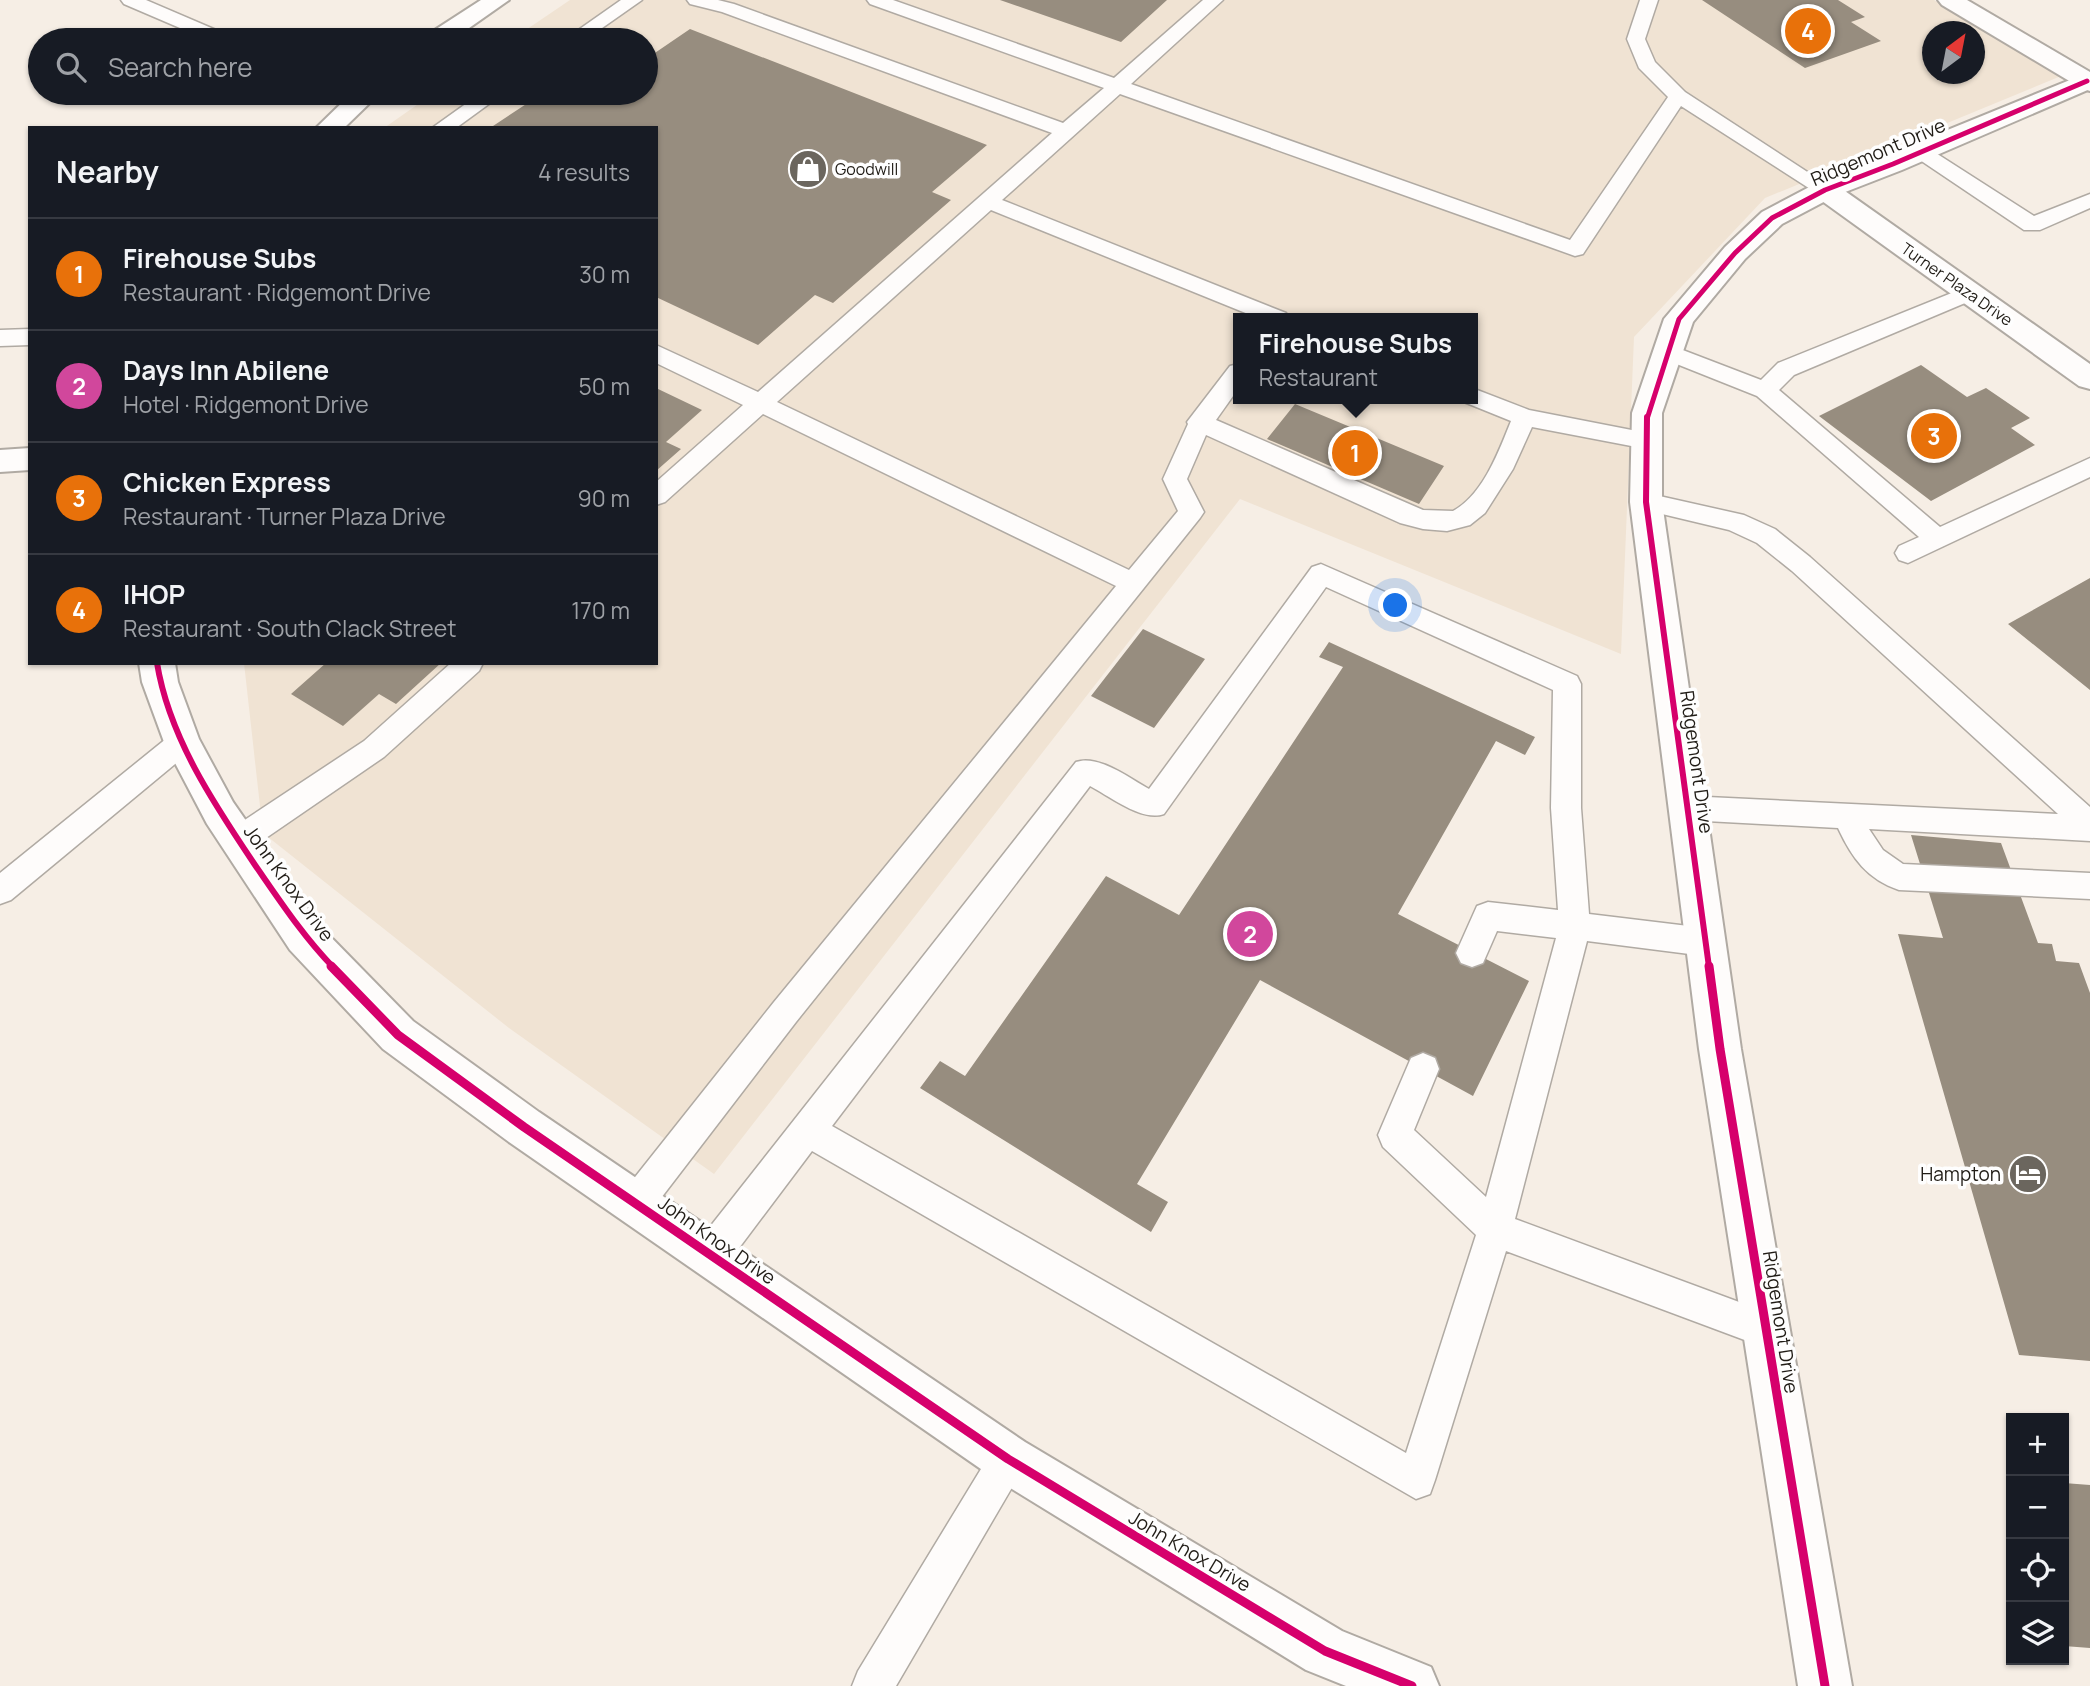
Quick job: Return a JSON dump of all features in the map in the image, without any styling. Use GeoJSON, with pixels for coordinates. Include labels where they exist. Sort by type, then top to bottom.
{"type":"FeatureCollection","features":[{"type":"Feature","properties":{"kind":"street"},"geometry":{"type":"LineString","coordinates":[[454,28],[496,0]]}},
{"type":"Feature","properties":{"kind":"street"},"geometry":{"type":"LineString","coordinates":[[1950,0],[2088,82]]}},
{"type":"Feature","properties":{"kind":"street","name":"Ridgemont Drive"},"geometry":{"type":"LineString","coordinates":[[1825,1686],[1722,1062],[1705,942],[1646,502],[1647,413],[1679,319],[1735,253],[1772,218],[1825,190],[2088,82]]}},
{"type":"Feature","properties":{"kind":"street"},"geometry":{"type":"LineString","coordinates":[[331,126],[349,105]]}},
{"type":"Feature","properties":{"kind":"street","name":"Turner Plaza Drive"},"geometry":{"type":"LineString","coordinates":[[1825,190],[2090,379]]}},
{"type":"Feature","properties":{"kind":"street"},"geometry":{"type":"LineString","coordinates":[[0,461],[28,459]]}},
{"type":"Feature","properties":{"kind":"street","name":"John Knox Drive"},"geometry":{"type":"LineString","coordinates":[[157,665],[160,681],[182,742],[220,813],[304,937],[398,1035],[524,1127],[1007,1459],[1325,1651],[1412,1686]]}},
{"type":"Feature","properties":{"kind":"lane"},"geometry":{"type":"LineString","coordinates":[[130,0],[195,28]]}},
{"type":"Feature","properties":{"kind":"lane"},"geometry":{"type":"LineString","coordinates":[[591,28],[633,0]]}},
{"type":"Feature","properties":{"kind":"lane"},"geometry":{"type":"LineString","coordinates":[[696,0],[729,8],[1066,131]]}},
{"type":"Feature","properties":{"kind":"lane"},"geometry":{"type":"LineString","coordinates":[[876,0],[1575,249],[1678,96]]}},
{"type":"Feature","properties":{"kind":"lane"},"geometry":{"type":"LineString","coordinates":[[658,494],[1214,0]]}},
{"type":"Feature","properties":{"kind":"lane"},"geometry":{"type":"LineString","coordinates":[[1648,0],[1636,39],[1646,64],[1678,96],[1825,190]]}},
{"type":"Feature","properties":{"kind":"lane"},"geometry":{"type":"LineString","coordinates":[[445,126],[476,105]]}},
{"type":"Feature","properties":{"kind":"lane"},"geometry":{"type":"LineString","coordinates":[[1921,152],[2032,225],[2090,200]]}},
{"type":"Feature","properties":{"kind":"lane"},"geometry":{"type":"LineString","coordinates":[[987,201],[1267,313]]}},
{"type":"Feature","properties":{"kind":"lane"},"geometry":{"type":"LineString","coordinates":[[1765,390],[1786,369],[1969,293]]}},
{"type":"Feature","properties":{"kind":"lane"},"geometry":{"type":"LineString","coordinates":[[0,338],[28,337]]}},
{"type":"Feature","properties":{"kind":"lane"},"geometry":{"type":"LineString","coordinates":[[1667,352],[1765,390],[1938,539]]}},
{"type":"Feature","properties":{"kind":"lane"},"geometry":{"type":"LineString","coordinates":[[658,354],[1135,584]]}},
{"type":"Feature","properties":{"kind":"lane"},"geometry":{"type":"LineString","coordinates":[[636,1203],[785,1012],[1191,512],[1175,479],[1184,452],[1199,422],[1233,378]]}},
{"type":"Feature","properties":{"kind":"lane"},"geometry":{"type":"LineString","coordinates":[[1478,398],[1524,417],[1647,441]]}},
{"type":"Feature","properties":{"kind":"lane"},"geometry":{"type":"LineString","coordinates":[[1199,422],[1409,516],[1425,521],[1446,521],[1466,516],[1480,500],[1511,454],[1524,417]]}},
{"type":"Feature","properties":{"kind":"lane"},"geometry":{"type":"LineString","coordinates":[[1908,553],[2090,467]]}},
{"type":"Feature","properties":{"kind":"lane"},"geometry":{"type":"LineString","coordinates":[[1646,502],[1735,522],[1766,536],[1801,564],[2090,827]]}},
{"type":"Feature","properties":{"kind":"lane"},"geometry":{"type":"LineString","coordinates":[[711,1255],[807,1130],[1086,770],[1154,806],[1321,574],[1567,684],[1566,808],[1575,926],[1495,1229],[1416,1480],[807,1130]]}},
{"type":"Feature","properties":{"kind":"lane"},"geometry":{"type":"LineString","coordinates":[[239,840],[374,749],[467,665]]}},
{"type":"Feature","properties":{"kind":"lane"},"geometry":{"type":"LineString","coordinates":[[0,891],[182,742]]}},
{"type":"Feature","properties":{"kind":"lane"},"geometry":{"type":"LineString","coordinates":[[1687,808],[2090,827]]}},
{"type":"Feature","properties":{"kind":"lane"},"geometry":{"type":"LineString","coordinates":[[1847,816],[1867,856],[1882,869],[1899,877],[2090,886]]}},
{"type":"Feature","properties":{"kind":"lane"},"geometry":{"type":"LineString","coordinates":[[1472,953],[1488,916],[1705,942]]}},
{"type":"Feature","properties":{"kind":"lane"},"geometry":{"type":"LineString","coordinates":[[1423,1069],[1395,1135],[1495,1229],[1766,1330]]}},
{"type":"Feature","properties":{"kind":"lane"},"geometry":{"type":"LineString","coordinates":[[873,1686],[1007,1459]]}},
{"type":"Feature","properties":{"kind":"shaded area"},"geometry":{"type":"Polygon","coordinates":[[[570,0],[1934,0],[1969,21],[1922,21],[1922,84],[1985,84],[1985,31],[2061,76],[1765,198],[1634,337],[1621,654],[1240,499],[714,1174],[509,1028],[263,833],[244,665],[658,665],[658,126],[387,126],[417,105],[658,105],[658,28],[529,28],[570,0]]]}},
{"type":"Feature","properties":{"kind":"building"},"geometry":{"type":"Polygon","coordinates":[[[1000,0],[1167,0],[1121,42],[1000,0]]]}},
{"type":"Feature","properties":{"kind":"building"},"geometry":{"type":"Polygon","coordinates":[[[1702,0],[1838,0],[1865,17],[1851,22],[1881,41],[1805,68],[1702,0]]]}},
{"type":"Feature","properties":{"kind":"building","name":"Goodwill"},"geometry":{"type":"Polygon","coordinates":[[[690,29],[987,145],[932,192],[951,200],[833,303],[815,295],[758,345],[658,298],[658,126],[493,126],[525,105],[658,105],[658,51],[690,29]]]}},
{"type":"Feature","properties":{"kind":"building"},"geometry":{"type":"Polygon","coordinates":[[[1921,365],[1967,397],[1986,388],[2030,418],[2011,428],[2035,445],[1931,501],[1819,416],[1921,365]]]}},
{"type":"Feature","properties":{"kind":"building"},"geometry":{"type":"Polygon","coordinates":[[[658,389],[702,410],[666,442],[681,449],[658,469],[658,389]]]}},
{"type":"Feature","properties":{"kind":"building"},"geometry":{"type":"Polygon","coordinates":[[[1295,404],[1444,466],[1419,504],[1267,439],[1295,404]]]}},
{"type":"Feature","properties":{"kind":"building"},"geometry":{"type":"Polygon","coordinates":[[[2090,578],[2090,690],[2008,624],[2090,578]]]}},
{"type":"Feature","properties":{"kind":"building"},"geometry":{"type":"Polygon","coordinates":[[[1143,629],[1205,659],[1154,728],[1091,696],[1143,629]]]}},
{"type":"Feature","properties":{"kind":"building"},"geometry":{"type":"Polygon","coordinates":[[[1329,642],[1535,737],[1525,755],[1496,741],[1398,914],[1529,981],[1473,1096],[1260,980],[1137,1184],[1168,1202],[1151,1232],[920,1088],[940,1061],[965,1076],[1106,876],[1179,915],[1343,667],[1319,657],[1329,642]]]}},
{"type":"Feature","properties":{"kind":"building"},"geometry":{"type":"Polygon","coordinates":[[[324,665],[439,665],[396,704],[379,694],[343,726],[291,694],[324,665]]]}},
{"type":"Feature","properties":{"kind":"building","name":"Hampton"},"geometry":{"type":"Polygon","coordinates":[[[1911,835],[2001,843],[2038,943],[2052,944],[2056,961],[2079,963],[2090,993],[2090,1361],[2019,1355],[1898,934],[1943,938],[1911,835]]]}},
{"type":"Feature","properties":{"kind":"building"},"geometry":{"type":"Polygon","coordinates":[[[2069,1483],[2090,1485],[2090,1648],[2069,1646],[2069,1483]]]}},
{"type":"Feature","properties":{"kind":"cycle path"},"geometry":{"type":"LineString","coordinates":[[1825,1686],[1720,1049],[1646,502],[1647,413],[1679,319],[1735,253],[1772,218],[1825,190],[1893,164],[2087,81]]}},
{"type":"Feature","properties":{"kind":"cycle path"},"geometry":{"type":"LineString","coordinates":[[157,665],[160,682],[182,742],[220,813],[304,937],[398,1035],[524,1127],[1008,1459],[1325,1651],[1412,1686]]}},
{"type":"Feature","properties":{"kind":"place","name":"IHOP"},"geometry":{"type":"Point","coordinates":[1808,31]}},
{"type":"Feature","properties":{"kind":"place","name":"Goodwill"},"geometry":{"type":"Point","coordinates":[808,169]}},
{"type":"Feature","properties":{"kind":"place","name":"Chicken Express"},"geometry":{"type":"Point","coordinates":[1934,436]}},
{"type":"Feature","properties":{"kind":"place","name":"Firehouse Subs"},"geometry":{"type":"Point","coordinates":[1355,453]}},
{"type":"Feature","properties":{"kind":"place","name":"Days Inn Abilene"},"geometry":{"type":"Point","coordinates":[1250,934]}},
{"type":"Feature","properties":{"kind":"place","name":"Hampton"},"geometry":{"type":"Point","coordinates":[2028,1174]}}]}
